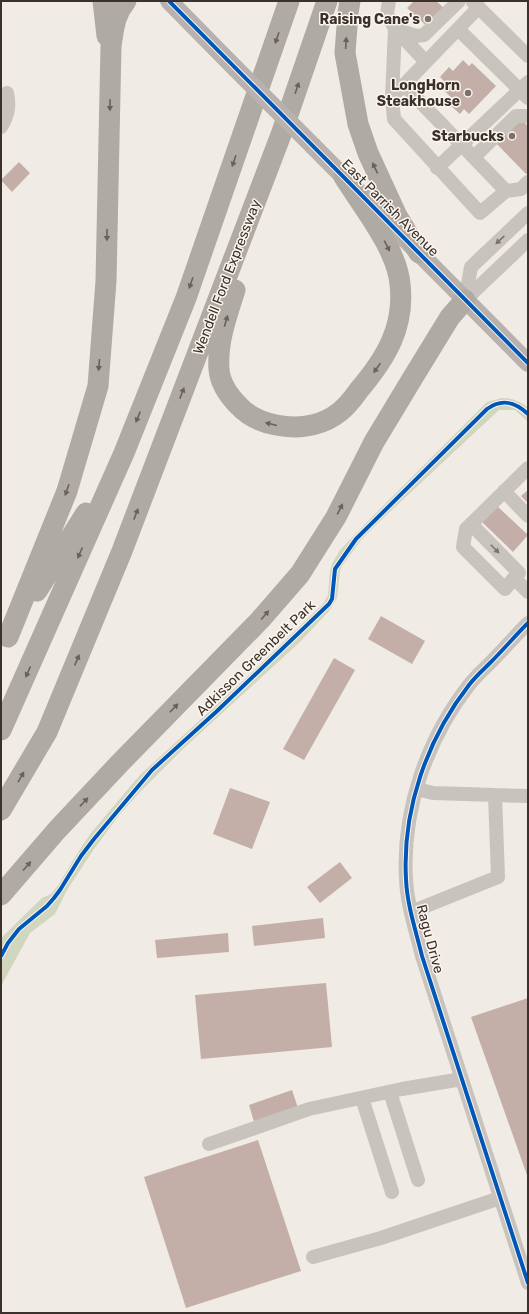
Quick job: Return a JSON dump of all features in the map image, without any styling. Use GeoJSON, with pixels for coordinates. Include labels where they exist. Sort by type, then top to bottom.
{"type":"FeatureCollection","features":[{"type":"Feature","properties":{"kind":"highway"},"geometry":{"type":"LineString","coordinates":[[102,1],[111,66]]}},
{"type":"Feature","properties":{"kind":"highway"},"geometry":{"type":"LineString","coordinates":[[4,643],[67,491],[98,386],[106,281],[111,46],[114,23],[126,1]]}},
{"type":"Feature","properties":{"kind":"highway"},"geometry":{"type":"LineString","coordinates":[[1,730],[124,453],[186,298],[289,1]]}},
{"type":"Feature","properties":{"kind":"highway","name":"Wendell Ford Expressway"},"geometry":{"type":"LineString","coordinates":[[1,810],[47,732],[122,551],[282,132],[327,1]]}},
{"type":"Feature","properties":{"kind":"highway"},"geometry":{"type":"LineString","coordinates":[[350,1],[345,53],[358,124],[368,153],[396,214],[419,253]]}},
{"type":"Feature","properties":{"kind":"highway"},"geometry":{"type":"LineString","coordinates":[[282,132],[224,326],[219,350],[219,371],[223,386],[232,399],[241,408],[258,420],[293,428],[314,425],[334,417],[345,407],[383,360],[400,319],[400,283],[395,262],[387,244],[344,177]]}},
{"type":"Feature","properties":{"kind":"highway"},"geometry":{"type":"LineString","coordinates":[[1,895],[57,830],[260,620],[300,574],[336,516],[374,442],[412,379],[450,317],[466,300]]}},
{"type":"Feature","properties":{"kind":"highway"},"geometry":{"type":"LineString","coordinates":[[4,643],[124,453]]}},
{"type":"Feature","properties":{"kind":"main road","name":"East Parrish Avenue"},"geometry":{"type":"LineString","coordinates":[[169,1],[528,363]]}},
{"type":"Feature","properties":{"kind":"street"},"geometry":{"type":"LineString","coordinates":[[389,1],[387,14],[395,29],[426,62]]}},
{"type":"Feature","properties":{"kind":"street"},"geometry":{"type":"LineString","coordinates":[[395,29],[416,36],[424,35],[459,1]]}},
{"type":"Feature","properties":{"kind":"street"},"geometry":{"type":"LineString","coordinates":[[392,97],[458,29],[475,4],[528,56]]}},
{"type":"Feature","properties":{"kind":"street"},"geometry":{"type":"LineString","coordinates":[[395,29],[392,97],[394,119],[437,168],[480,213],[506,191],[521,189],[528,182]]}},
{"type":"Feature","properties":{"kind":"street"},"geometry":{"type":"LineString","coordinates":[[437,168],[525,90],[458,29]]}},
{"type":"Feature","properties":{"kind":"street"},"geometry":{"type":"LineString","coordinates":[[404,85],[506,191]]}},
{"type":"Feature","properties":{"kind":"street"},"geometry":{"type":"LineString","coordinates":[[1,127],[9,110],[7,93]]}},
{"type":"Feature","properties":{"kind":"street"},"geometry":{"type":"LineString","coordinates":[[474,157],[516,116],[528,116]]}},
{"type":"Feature","properties":{"kind":"street"},"geometry":{"type":"LineString","coordinates":[[466,300],[472,267],[528,214]]}},
{"type":"Feature","properties":{"kind":"street"},"geometry":{"type":"LineString","coordinates":[[466,300],[528,240]]}},
{"type":"Feature","properties":{"kind":"street"},"geometry":{"type":"LineString","coordinates":[[521,572],[505,589],[463,547],[466,529],[528,468]]}},
{"type":"Feature","properties":{"kind":"street"},"geometry":{"type":"LineString","coordinates":[[504,491],[527,513]]}},
{"type":"Feature","properties":{"kind":"street"},"geometry":{"type":"LineString","coordinates":[[471,524],[521,572],[528,592]]}},
{"type":"Feature","properties":{"kind":"street","name":"Ragu Drive"},"geometry":{"type":"LineString","coordinates":[[528,623],[470,683],[441,727],[429,751],[417,789],[408,828],[406,854],[406,880],[411,912],[422,956],[528,1283]]}},
{"type":"Feature","properties":{"kind":"street"},"geometry":{"type":"LineString","coordinates":[[417,789],[433,793],[528,796]]}},
{"type":"Feature","properties":{"kind":"street"},"geometry":{"type":"LineString","coordinates":[[411,912],[498,877],[495,796]]}},
{"type":"Feature","properties":{"kind":"street"},"geometry":{"type":"LineString","coordinates":[[209,1144],[309,1109],[462,1079]]}},
{"type":"Feature","properties":{"kind":"street"},"geometry":{"type":"LineString","coordinates":[[390,1092],[418,1180]]}},
{"type":"Feature","properties":{"kind":"street"},"geometry":{"type":"LineString","coordinates":[[362,1098],[392,1192]]}},
{"type":"Feature","properties":{"kind":"street"},"geometry":{"type":"LineString","coordinates":[[313,1257],[381,1238],[500,1198]]}},
{"type":"Feature","properties":{"kind":"green space"},"geometry":{"type":"Polygon","coordinates":[[[502,398],[516,400],[528,407],[528,422],[515,410],[499,410],[361,540],[342,566],[340,571],[337,598],[329,611],[300,642],[184,748],[120,814],[94,849],[67,890],[55,914],[30,933],[1,986],[1,938],[42,898],[51,894],[59,884],[91,833],[140,775],[246,678],[323,604],[328,595],[332,564],[340,550],[487,402],[502,398]]]}},
{"type":"Feature","properties":{"kind":"building","name":"Raising Cane's"},"geometry":{"type":"Polygon","coordinates":[[[414,1],[436,1],[446,10],[429,28],[407,8],[414,1]]]}},
{"type":"Feature","properties":{"kind":"building","name":"LongHorn Steakhouse"},"geometry":{"type":"Polygon","coordinates":[[[463,60],[469,66],[472,63],[496,86],[469,114],[464,109],[460,114],[450,105],[454,100],[439,86],[444,81],[440,77],[449,67],[453,71],[463,60]]]}},
{"type":"Feature","properties":{"kind":"building"},"geometry":{"type":"Polygon","coordinates":[[[520,118],[528,126],[528,173],[526,174],[494,141],[520,118]]]}},
{"type":"Feature","properties":{"kind":"building"},"geometry":{"type":"Polygon","coordinates":[[[19,162],[30,173],[12,192],[1,180],[19,162]]]}},
{"type":"Feature","properties":{"kind":"building"},"geometry":{"type":"Polygon","coordinates":[[[528,490],[528,503],[521,496],[528,490]]]}},
{"type":"Feature","properties":{"kind":"building"},"geometry":{"type":"Polygon","coordinates":[[[497,506],[528,535],[513,552],[482,522],[497,506]]]}},
{"type":"Feature","properties":{"kind":"building"},"geometry":{"type":"Polygon","coordinates":[[[381,616],[425,641],[412,664],[368,639],[381,616]]]}},
{"type":"Feature","properties":{"kind":"building"},"geometry":{"type":"Polygon","coordinates":[[[334,658],[355,670],[304,760],[283,749],[334,658]]]}},
{"type":"Feature","properties":{"kind":"building"},"geometry":{"type":"Polygon","coordinates":[[[230,788],[270,802],[252,849],[213,834],[230,788]]]}},
{"type":"Feature","properties":{"kind":"building"},"geometry":{"type":"Polygon","coordinates":[[[340,862],[352,878],[320,903],[307,887],[340,862]]]}},
{"type":"Feature","properties":{"kind":"building"},"geometry":{"type":"Polygon","coordinates":[[[323,918],[325,938],[254,946],[252,926],[323,918]]]}},
{"type":"Feature","properties":{"kind":"building"},"geometry":{"type":"Polygon","coordinates":[[[228,933],[229,952],[157,958],[155,940],[228,933]]]}},
{"type":"Feature","properties":{"kind":"building"},"geometry":{"type":"Polygon","coordinates":[[[326,983],[332,1047],[201,1059],[195,995],[326,983]]]}},
{"type":"Feature","properties":{"kind":"building"},"geometry":{"type":"Polygon","coordinates":[[[528,998],[528,1178],[471,1017],[528,998]]]}},
{"type":"Feature","properties":{"kind":"building"},"geometry":{"type":"Polygon","coordinates":[[[292,1090],[298,1108],[254,1122],[249,1105],[292,1090]]]}},
{"type":"Feature","properties":{"kind":"building"},"geometry":{"type":"Polygon","coordinates":[[[258,1140],[301,1271],[186,1308],[144,1177],[258,1140]]]}},
{"type":"Feature","properties":{"kind":"cycle path"},"geometry":{"type":"LineString","coordinates":[[169,1],[528,363]]}},
{"type":"Feature","properties":{"kind":"cycle path","name":"Adkisson Greenbelt Park"},"geometry":{"type":"LineString","coordinates":[[1,956],[8,943],[19,929],[47,906],[54,898],[81,856],[94,839],[152,770],[216,712],[329,604],[332,599],[335,569],[356,539],[487,409],[498,403],[508,403],[513,404],[528,414]]}},
{"type":"Feature","properties":{"kind":"cycle path"},"geometry":{"type":"LineString","coordinates":[[528,623],[471,682],[441,728],[420,776],[408,827],[406,853],[408,898],[422,956],[528,1283]]}},
{"type":"Feature","properties":{"kind":"place","name":"Raising Cane's"},"geometry":{"type":"Point","coordinates":[428,19]}},
{"type":"Feature","properties":{"kind":"place","name":"LongHorn Steakhouse"},"geometry":{"type":"Point","coordinates":[468,93]}},
{"type":"Feature","properties":{"kind":"place","name":"Starbucks"},"geometry":{"type":"Point","coordinates":[512,136]}}]}
